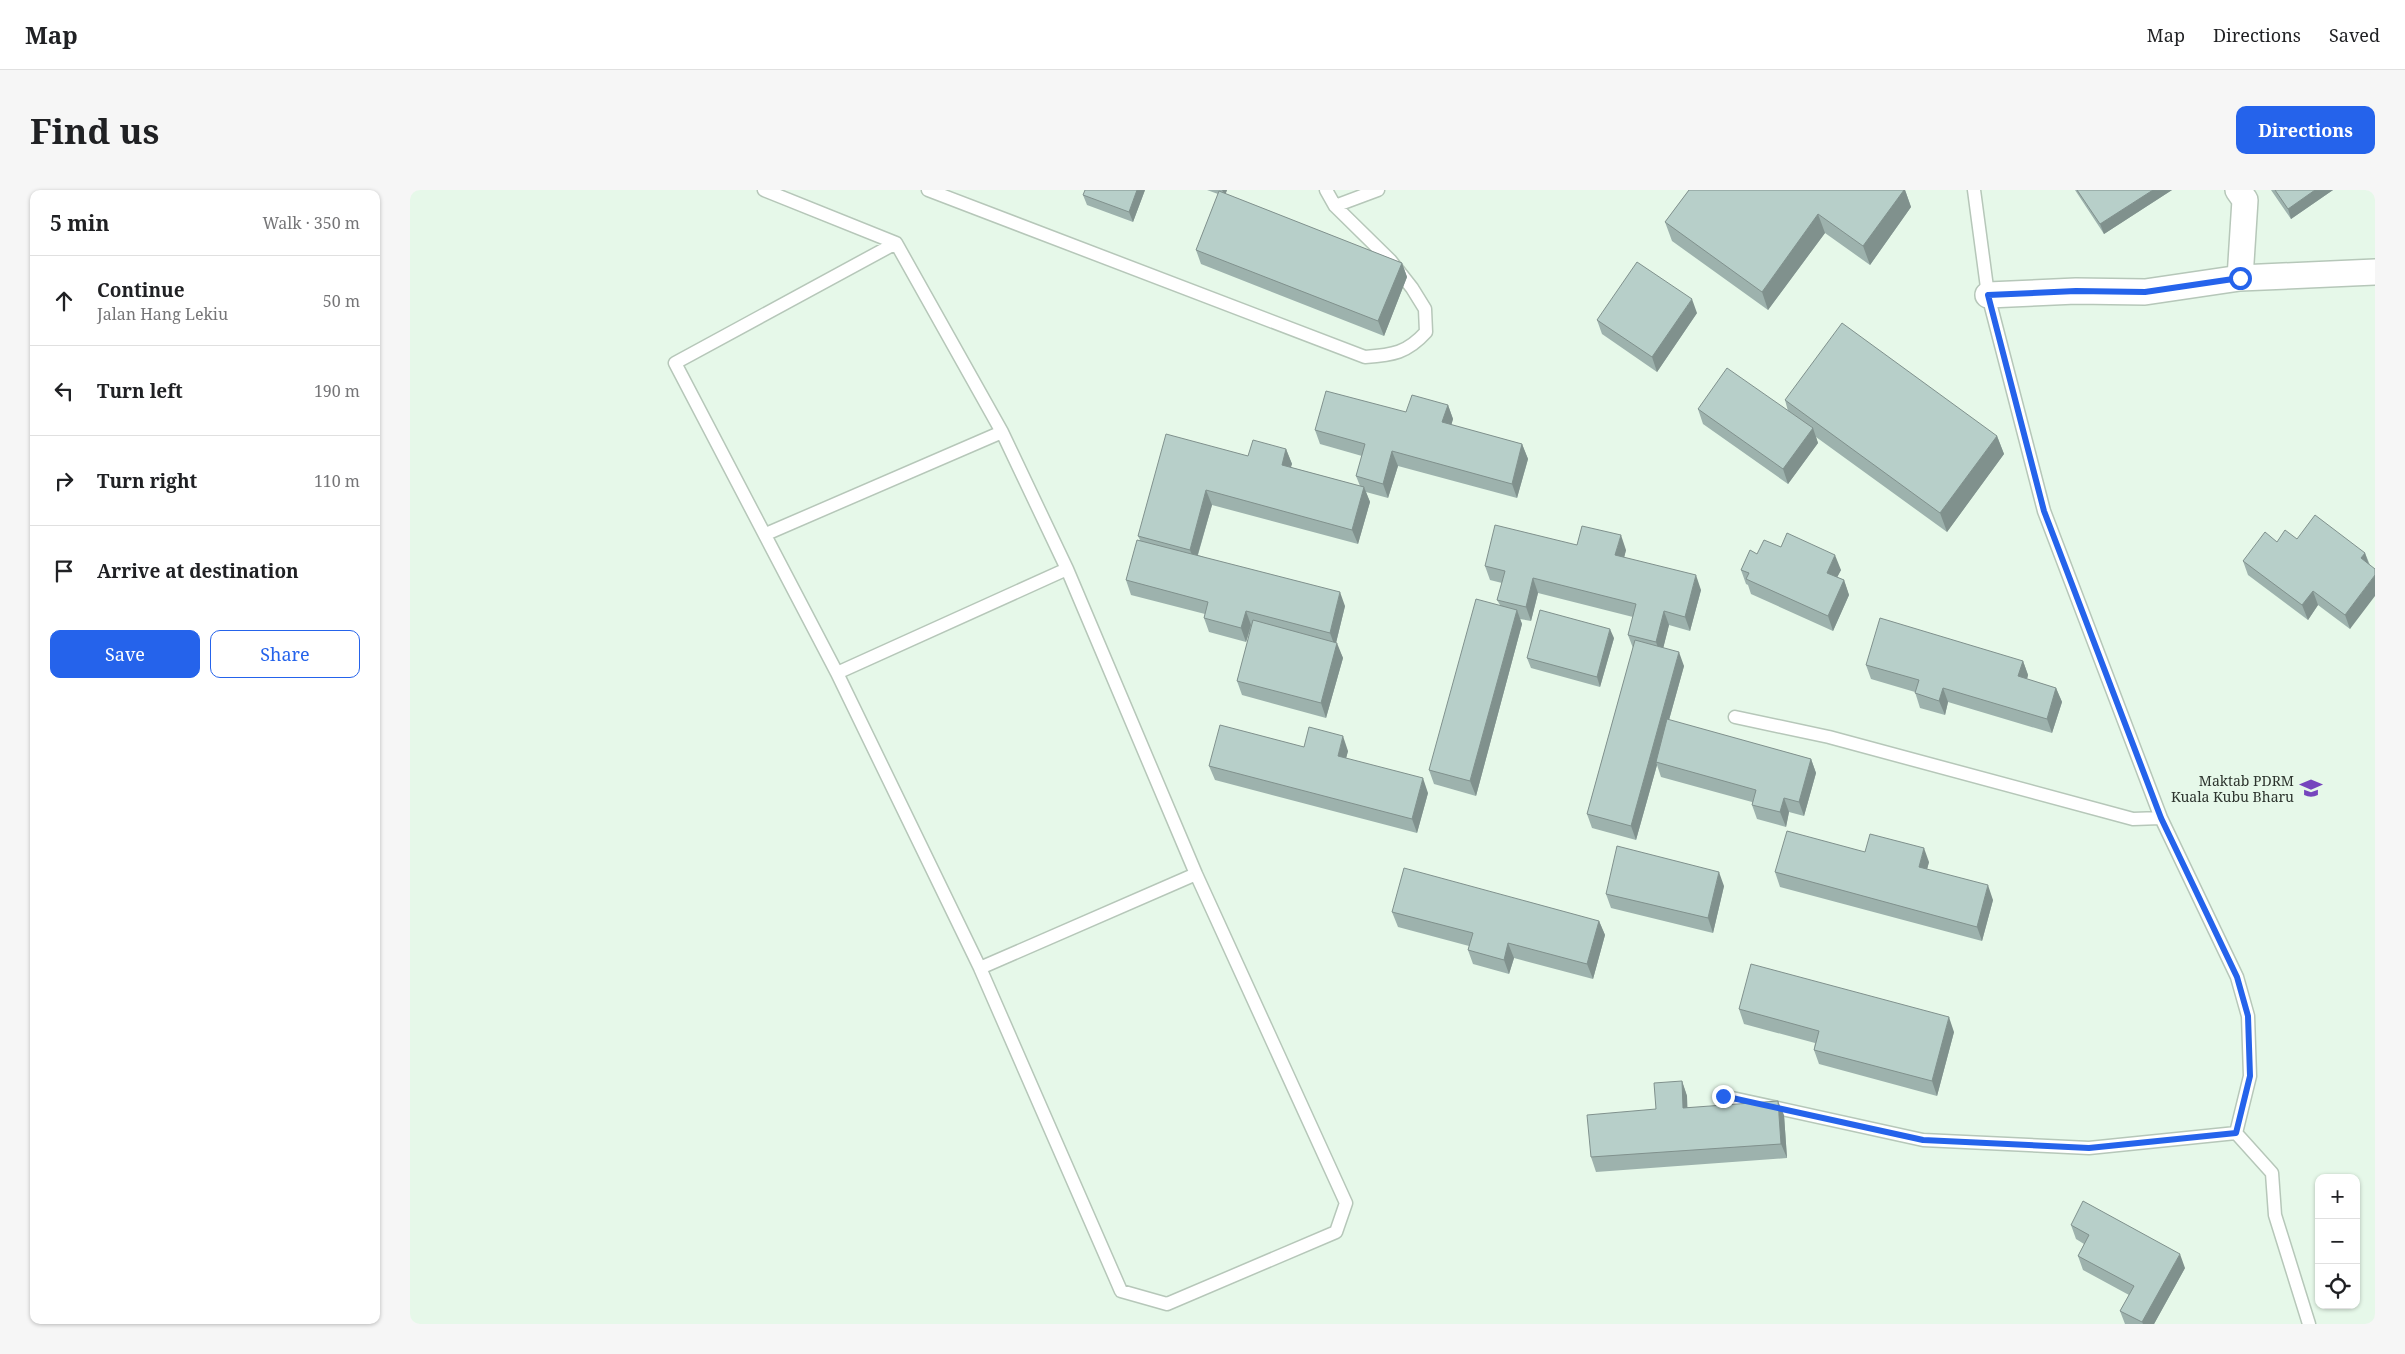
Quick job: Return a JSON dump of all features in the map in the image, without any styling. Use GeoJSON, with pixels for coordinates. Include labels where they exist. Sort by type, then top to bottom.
{"type":"FeatureCollection","features":[{"type":"Feature","properties":{"kind":"street"},"geometry":{"type":"LineString","coordinates":[[2238,190],[2245,200],[2240,278]]}},
{"type":"Feature","properties":{"kind":"street"},"geometry":{"type":"LineString","coordinates":[[1988,295],[2076,291],[2145,292],[2240,278],[2375,272]]}},
{"type":"Feature","properties":{"kind":"lane"},"geometry":{"type":"LineString","coordinates":[[764,190],[896,243],[1002,432],[1067,569],[1196,874],[1346,1204],[1336,1232],[1167,1304],[1121,1292],[980,968],[837,673],[675,363],[896,243]]}},
{"type":"Feature","properties":{"kind":"lane"},"geometry":{"type":"LineString","coordinates":[[928,190],[1366,357],[1395,354],[1415,344],[1426,332],[1425,309],[1390,260],[1335,206],[1326,190]]}},
{"type":"Feature","properties":{"kind":"lane"},"geometry":{"type":"LineString","coordinates":[[1335,206],[1378,190]]}},
{"type":"Feature","properties":{"kind":"lane"},"geometry":{"type":"LineString","coordinates":[[1974,190],[1988,295],[2044,511],[2161,818],[2237,977],[2248,1016],[2250,1076],[2236,1133]]}},
{"type":"Feature","properties":{"kind":"lane"},"geometry":{"type":"LineString","coordinates":[[766,534],[1002,432]]}},
{"type":"Feature","properties":{"kind":"lane"},"geometry":{"type":"LineString","coordinates":[[837,673],[1067,569]]}},
{"type":"Feature","properties":{"kind":"lane"},"geometry":{"type":"LineString","coordinates":[[1735,717],[1829,737],[2133,819],[2161,818]]}},
{"type":"Feature","properties":{"kind":"lane"},"geometry":{"type":"LineString","coordinates":[[980,968],[1196,874]]}},
{"type":"Feature","properties":{"kind":"lane"},"geometry":{"type":"LineString","coordinates":[[1723,1096],[1923,1140],[2089,1148],[2236,1133]]}},
{"type":"Feature","properties":{"kind":"lane"},"geometry":{"type":"LineString","coordinates":[[2236,1133],[2272,1173],[2275,1215],[2309,1324]]}},
{"type":"Feature","properties":{"kind":"building"},"geometry":{"type":"Polygon","coordinates":[[[1085,190],[1137,190],[1129,212],[1083,195],[1085,190]]]}},
{"type":"Feature","properties":{"kind":"building"},"geometry":{"type":"Polygon","coordinates":[[[1689,190],[1904,190],[1863,246],[1818,214],[1762,292],[1665,222],[1689,190]]]}},
{"type":"Feature","properties":{"kind":"building"},"geometry":{"type":"Polygon","coordinates":[[[2077,190],[2153,190],[2100,224],[2077,190]]]}},
{"type":"Feature","properties":{"kind":"building"},"geometry":{"type":"Polygon","coordinates":[[[2275,190],[2315,190],[2288,209],[2275,190]]]}},
{"type":"Feature","properties":{"kind":"building"},"geometry":{"type":"Polygon","coordinates":[[[1219,191],[1402,263],[1378,321],[1196,250],[1219,191]]]}},
{"type":"Feature","properties":{"kind":"building"},"geometry":{"type":"Polygon","coordinates":[[[1637,262],[1692,299],[1652,357],[1597,320],[1637,262]]]}},
{"type":"Feature","properties":{"kind":"building"},"geometry":{"type":"Polygon","coordinates":[[[1842,323],[1997,436],[1940,513],[1785,400],[1842,323]]]}},
{"type":"Feature","properties":{"kind":"building"},"geometry":{"type":"Polygon","coordinates":[[[1727,368],[1813,428],[1783,469],[1698,409],[1727,368]]]}},
{"type":"Feature","properties":{"kind":"building"},"geometry":{"type":"Polygon","coordinates":[[[1326,391],[1406,412],[1412,395],[1448,405],[1442,422],[1522,444],[1512,484],[1392,451],[1383,484],[1356,476],[1365,444],[1315,430],[1326,391]]]}},
{"type":"Feature","properties":{"kind":"building"},"geometry":{"type":"Polygon","coordinates":[[[1166,434],[1248,456],[1253,440],[1286,449],[1282,465],[1364,487],[1352,530],[1206,490],[1190,550],[1138,536],[1166,434]]]}},
{"type":"Feature","properties":{"kind":"building"},"geometry":{"type":"Polygon","coordinates":[[[2315,515],[2365,553],[2361,558],[2375,569],[2375,575],[2345,615],[2313,591],[2302,605],[2243,561],[2265,532],[2277,542],[2285,530],[2297,539],[2315,515]]]}},
{"type":"Feature","properties":{"kind":"building"},"geometry":{"type":"Polygon","coordinates":[[[1495,525],[1577,545],[1582,526],[1621,535],[1615,555],[1696,575],[1685,617],[1664,611],[1656,642],[1628,635],[1636,604],[1533,578],[1526,607],[1497,600],[1505,571],[1485,566],[1495,525]]]}},
{"type":"Feature","properties":{"kind":"building"},"geometry":{"type":"Polygon","coordinates":[[[1787,533],[1835,555],[1827,573],[1844,580],[1828,616],[1746,579],[1749,573],[1741,570],[1750,550],[1757,554],[1764,540],[1781,547],[1787,533]]]}},
{"type":"Feature","properties":{"kind":"building"},"geometry":{"type":"Polygon","coordinates":[[[1137,540],[1340,592],[1330,633],[1246,611],[1241,628],[1204,618],[1208,602],[1126,580],[1137,540]]]}},
{"type":"Feature","properties":{"kind":"building"},"geometry":{"type":"Polygon","coordinates":[[[1476,599],[1517,610],[1470,781],[1429,770],[1476,599]]]}},
{"type":"Feature","properties":{"kind":"building"},"geometry":{"type":"Polygon","coordinates":[[[1540,610],[1610,629],[1597,677],[1527,658],[1540,610]]]}},
{"type":"Feature","properties":{"kind":"building"},"geometry":{"type":"Polygon","coordinates":[[[1880,618],[2023,661],[2018,676],[2056,688],[2047,719],[1943,688],[1939,701],[1915,693],[1919,680],[1866,665],[1880,618]]]}},
{"type":"Feature","properties":{"kind":"building"},"geometry":{"type":"Polygon","coordinates":[[[1253,620],[1337,643],[1321,703],[1237,681],[1253,620]]]}},
{"type":"Feature","properties":{"kind":"building"},"geometry":{"type":"Polygon","coordinates":[[[1635,640],[1679,652],[1631,826],[1587,814],[1635,640]]]}},
{"type":"Feature","properties":{"kind":"building"},"geometry":{"type":"Polygon","coordinates":[[[1667,719],[1811,759],[1799,802],[1784,798],[1780,812],[1752,805],[1756,790],[1656,762],[1667,719]]]}},
{"type":"Feature","properties":{"kind":"building"},"geometry":{"type":"Polygon","coordinates":[[[1220,725],[1304,747],[1309,727],[1343,736],[1338,756],[1423,778],[1412,819],[1209,766],[1220,725]]]}},
{"type":"Feature","properties":{"kind":"building"},"geometry":{"type":"Polygon","coordinates":[[[1787,831],[1865,852],[1870,834],[1924,848],[1919,867],[1988,885],[1977,927],[1775,872],[1787,831]]]}},
{"type":"Feature","properties":{"kind":"building"},"geometry":{"type":"Polygon","coordinates":[[[1617,846],[1719,872],[1708,918],[1606,894],[1617,846]]]}},
{"type":"Feature","properties":{"kind":"building"},"geometry":{"type":"Polygon","coordinates":[[[1404,868],[1599,921],[1587,964],[1508,943],[1504,960],[1468,950],[1473,933],[1392,912],[1404,868]]]}},
{"type":"Feature","properties":{"kind":"building"},"geometry":{"type":"Polygon","coordinates":[[[1751,964],[1949,1017],[1932,1081],[1814,1050],[1819,1031],[1739,1009],[1751,964]]]}},
{"type":"Feature","properties":{"kind":"building"},"geometry":{"type":"Polygon","coordinates":[[[1682,1081],[1683,1108],[1778,1101],[1781,1144],[1591,1157],[1587,1115],[1656,1109],[1654,1083],[1682,1081]]]}},
{"type":"Feature","properties":{"kind":"building"},"geometry":{"type":"Polygon","coordinates":[[[2083,1201],[2180,1254],[2142,1322],[2120,1311],[2134,1286],[2078,1256],[2089,1235],[2071,1225],[2083,1201]]]}},
{"type":"Feature","properties":{"kind":"place","name":"Maktab PDRM Kuala Kubu Bharu"},"geometry":{"type":"Point","coordinates":[2311,788]}},
{"type":"Feature","properties":{"kind":"route"},"geometry":{"type":"LineString","coordinates":[[1723,1096],[1923,1140],[2089,1148],[2236,1133],[2250,1076],[2248,1016],[2237,977],[2161,818],[2044,511],[1988,295],[2076,291],[2145,292],[2240,278]]}}]}
